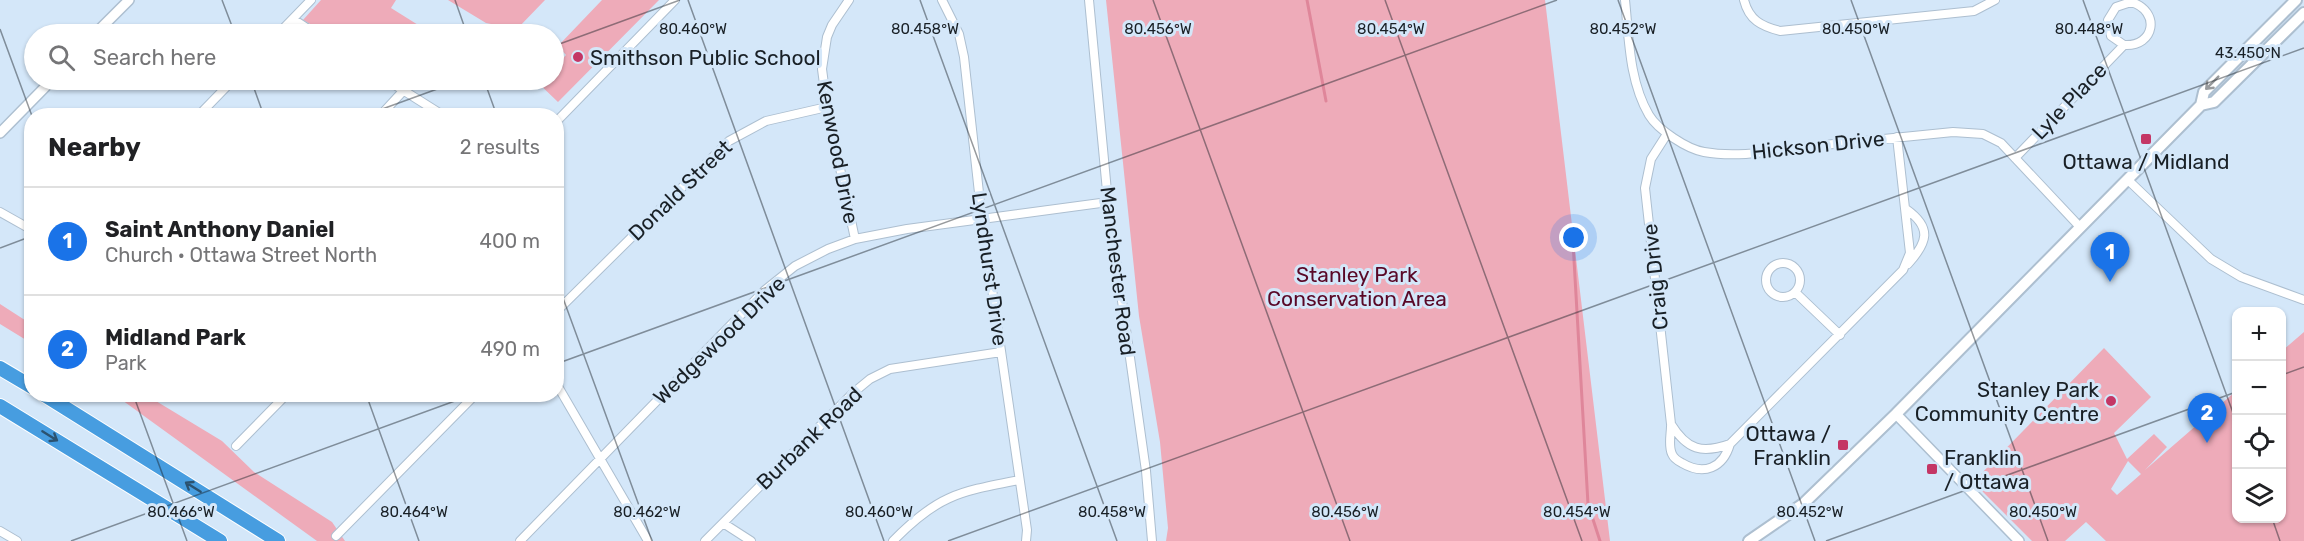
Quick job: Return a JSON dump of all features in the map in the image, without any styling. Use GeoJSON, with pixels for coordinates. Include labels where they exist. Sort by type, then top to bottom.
{"type":"FeatureCollection","features":[{"type":"Feature","properties":{"kind":"highway"},"geometry":{"type":"LineString","coordinates":[[0,368],[24,382]]}},
{"type":"Feature","properties":{"kind":"highway"},"geometry":{"type":"LineString","coordinates":[[56,402],[278,541]]}},
{"type":"Feature","properties":{"kind":"highway"},"geometry":{"type":"LineString","coordinates":[[0,406],[220,541]]}},
{"type":"Feature","properties":{"kind":"main road"},"geometry":{"type":"LineString","coordinates":[[1749,541],[1803,504],[1896,414],[2201,105],[2204,92],[2294,1]]}},
{"type":"Feature","properties":{"kind":"main road"},"geometry":{"type":"LineString","coordinates":[[2201,105],[2214,102],[2304,13]]}},
{"type":"Feature","properties":{"kind":"street"},"geometry":{"type":"LineString","coordinates":[[105,24],[129,0]]}},
{"type":"Feature","properties":{"kind":"street"},"geometry":{"type":"LineString","coordinates":[[289,24],[311,0]]}},
{"type":"Feature","properties":{"kind":"street"},"geometry":{"type":"LineString","coordinates":[[564,114],[675,0]]}},
{"type":"Feature","properties":{"kind":"street","name":"Kenwood Drive"},"geometry":{"type":"LineString","coordinates":[[849,0],[832,25],[823,51],[822,69],[827,107],[855,239]]}},
{"type":"Feature","properties":{"kind":"street","name":"Lyndhurst Drive"},"geometry":{"type":"LineString","coordinates":[[942,0],[959,34],[964,57],[982,220],[1026,541]]}},
{"type":"Feature","properties":{"kind":"street","name":"Manchester Road"},"geometry":{"type":"LineString","coordinates":[[1089,0],[1108,202],[1146,471],[1152,541]]}},
{"type":"Feature","properties":{"kind":"street","name":"Hickson Drive"},"geometry":{"type":"LineString","coordinates":[[1625,0],[1632,68],[1639,93],[1650,117],[1667,134],[1701,151],[1721,154],[1953,132],[1983,134],[2001,143],[2080,227]]}},
{"type":"Feature","properties":{"kind":"street"},"geometry":{"type":"LineString","coordinates":[[1744,0],[1750,16],[1763,27],[1780,31],[1974,11],[1995,0]]}},
{"type":"Feature","properties":{"kind":"street","name":"Lyle Place"},"geometry":{"type":"LineString","coordinates":[[2015,158],[2124,45],[2139,43],[2150,32],[2151,24],[2146,9],[2131,2],[2116,6],[2108,20],[2111,36],[2116,42],[2124,45]]}},
{"type":"Feature","properties":{"kind":"street"},"geometry":{"type":"LineString","coordinates":[[293,20],[300,24]]}},
{"type":"Feature","properties":{"kind":"street"},"geometry":{"type":"LineString","coordinates":[[0,132],[42,90]]}},
{"type":"Feature","properties":{"kind":"street"},"geometry":{"type":"LineString","coordinates":[[206,108],[223,90]]}},
{"type":"Feature","properties":{"kind":"street"},"geometry":{"type":"LineString","coordinates":[[387,108],[404,90],[432,108]]}},
{"type":"Feature","properties":{"kind":"street","name":"Donald Street"},"geometry":{"type":"LineString","coordinates":[[564,304],[729,141],[766,121],[827,107]]}},
{"type":"Feature","properties":{"kind":"street","name":"Craig Drive"},"geometry":{"type":"LineString","coordinates":[[1667,134],[1651,159],[1645,188],[1671,424],[1671,452],[1675,458],[1694,469],[1707,469],[1717,465],[1726,456],[1730,444],[1840,335],[1922,248],[1925,239],[1920,221],[1906,209]]}},
{"type":"Feature","properties":{"kind":"street","name":"Craig Drive"},"geometry":{"type":"LineString","coordinates":[[1897,137],[1910,253],[1903,270]]}},
{"type":"Feature","properties":{"kind":"street"},"geometry":{"type":"LineString","coordinates":[[2128,180],[2211,259],[2241,277],[2304,300]]}},
{"type":"Feature","properties":{"kind":"street","name":"Wedgewood Drive"},"geometry":{"type":"LineString","coordinates":[[520,541],[765,290],[795,266],[828,249],[855,239],[1108,202]]}},
{"type":"Feature","properties":{"kind":"street"},"geometry":{"type":"LineString","coordinates":[[0,212],[24,226]]}},
{"type":"Feature","properties":{"kind":"street"},"geometry":{"type":"LineString","coordinates":[[1782,262],[1794,267],[1800,279],[1795,292],[1784,297],[1772,292],[1766,281],[1770,268],[1782,262]]}},
{"type":"Feature","properties":{"kind":"street"},"geometry":{"type":"LineString","coordinates":[[1795,292],[1840,335]]}},
{"type":"Feature","properties":{"kind":"street","name":"Burbank Road"},"geometry":{"type":"LineString","coordinates":[[705,541],[853,393],[870,379],[901,367],[1001,352]]}},
{"type":"Feature","properties":{"kind":"street"},"geometry":{"type":"LineString","coordinates":[[564,398],[648,541]]}},
{"type":"Feature","properties":{"kind":"street"},"geometry":{"type":"LineString","coordinates":[[236,446],[279,402]]}},
{"type":"Feature","properties":{"kind":"street"},"geometry":{"type":"LineString","coordinates":[[336,536],[468,402]]}},
{"type":"Feature","properties":{"kind":"street"},"geometry":{"type":"LineString","coordinates":[[1896,414],[2019,541]]}},
{"type":"Feature","properties":{"kind":"street"},"geometry":{"type":"LineString","coordinates":[[1671,424],[1679,437],[1688,445],[1701,450],[1714,450],[1730,444]]}},
{"type":"Feature","properties":{"kind":"street"},"geometry":{"type":"LineString","coordinates":[[893,541],[922,513],[947,498],[1019,480]]}},
{"type":"Feature","properties":{"kind":"street"},"geometry":{"type":"LineString","coordinates":[[723,523],[751,541]]}},
{"type":"Feature","properties":{"kind":"street"},"geometry":{"type":"LineString","coordinates":[[0,531],[17,541]]}},
{"type":"Feature","properties":{"kind":"green space"},"geometry":{"type":"Polygon","coordinates":[[[321,0],[396,0],[391,8],[417,24],[310,24],[303,20],[321,0]]]}},
{"type":"Feature","properties":{"kind":"green space"},"geometry":{"type":"Polygon","coordinates":[[[448,0],[545,0],[522,24],[486,23],[448,0]]]}},
{"type":"Feature","properties":{"kind":"green space"},"geometry":{"type":"Polygon","coordinates":[[[602,0],[659,0],[558,102],[545,90],[564,90],[564,57],[566,55],[564,40],[602,0]]]}},
{"type":"Feature","properties":{"kind":"green space","name":"Stanley Park Conservation Area"},"geometry":{"type":"Polygon","coordinates":[[[1106,0],[1545,0],[1610,541],[1166,541],[1168,528],[1160,442],[1139,316],[1106,0]]]}},
{"type":"Feature","properties":{"kind":"green space"},"geometry":{"type":"Polygon","coordinates":[[[0,304],[24,319],[24,339],[0,324],[0,304]]]}},
{"type":"Feature","properties":{"kind":"green space"},"geometry":{"type":"Polygon","coordinates":[[[2304,332],[2304,541],[2106,541],[2086,522],[2065,541],[2032,541],[1979,488],[1976,479],[2104,348],[2151,397],[2114,433],[2127,459],[2154,434],[2167,447],[2145,470],[2232,394],[2232,523],[2286,523],[2286,348],[2304,332]],[[2128,461],[2111,489],[2117,495],[2141,474],[2128,461]]]}},
{"type":"Feature","properties":{"kind":"green space"},"geometry":{"type":"Polygon","coordinates":[[[125,402],[158,402],[222,441],[254,472],[332,522],[345,541],[317,541],[125,402]]]}},
{"type":"Feature","properties":{"kind":"waterway"},"geometry":{"type":"LineString","coordinates":[[1307,0],[1326,101]]}},
{"type":"Feature","properties":{"kind":"waterway"},"geometry":{"type":"LineString","coordinates":[[1572,225],[1588,504],[1600,541]]}},
{"type":"Feature","properties":{"kind":"place","name":"Smithson Public School"},"geometry":{"type":"Point","coordinates":[578,57]}},
{"type":"Feature","properties":{"kind":"place","name":"Ottawa / Midland"},"geometry":{"type":"Point","coordinates":[2146,139]}},
{"type":"Feature","properties":{"kind":"place","name":"Saint Anthony Daniel"},"geometry":{"type":"Point","coordinates":[2110,282]}},
{"type":"Feature","properties":{"kind":"place","name":"Stanley Park Community Centre"},"geometry":{"type":"Point","coordinates":[2111,401]}},
{"type":"Feature","properties":{"kind":"place","name":"Midland Park"},"geometry":{"type":"Point","coordinates":[2207,443]}},
{"type":"Feature","properties":{"kind":"place","name":"Ottawa / Franklin"},"geometry":{"type":"Point","coordinates":[1843,445]}},
{"type":"Feature","properties":{"kind":"place","name":"Franklin / Ottawa"},"geometry":{"type":"Point","coordinates":[1932,469]}}]}
